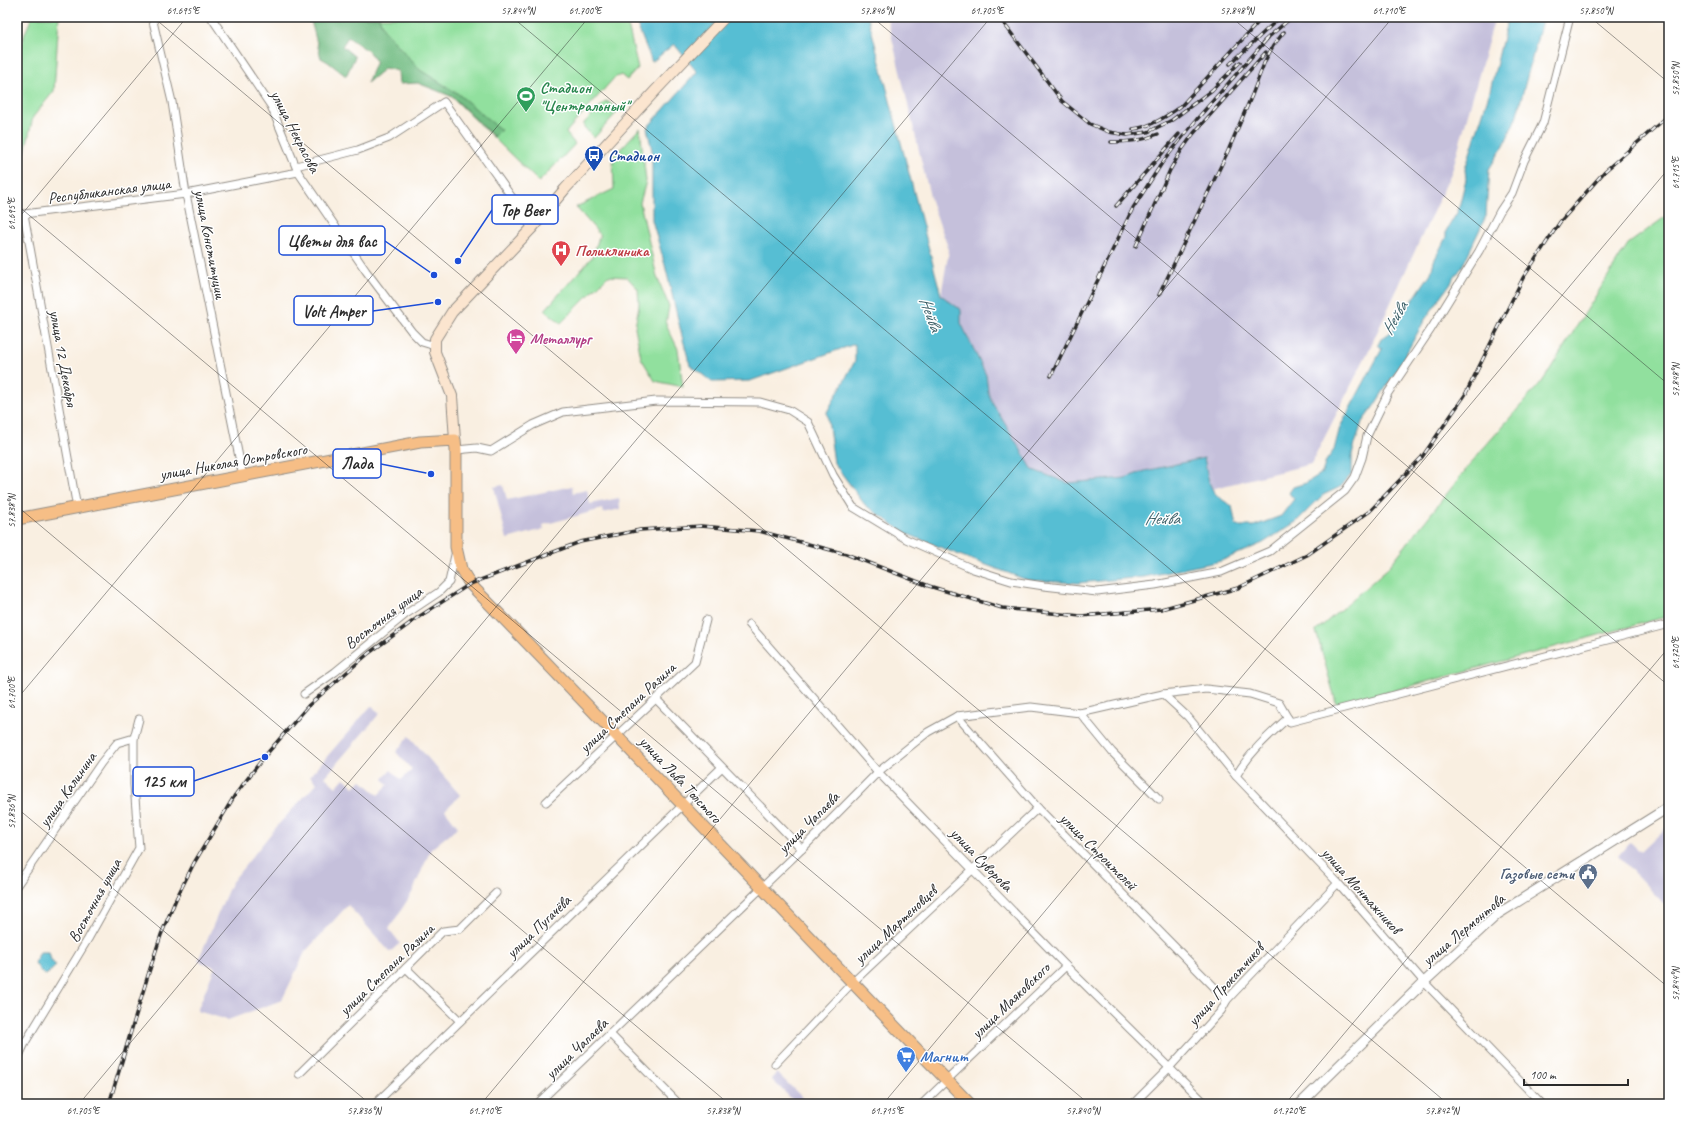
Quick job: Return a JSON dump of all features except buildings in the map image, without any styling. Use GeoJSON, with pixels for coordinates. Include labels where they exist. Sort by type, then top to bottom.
{"type":"FeatureCollection","features":[{"type":"Feature","properties":{"kind":"main road"},"geometry":{"type":"LineString","coordinates":[[456,445],[452,396],[435,352],[435,339],[452,312],[532,228],[565,189],[655,91],[726,17]]}},
{"type":"Feature","properties":{"kind":"main road","name":"улица Николая Островского"},"geometry":{"type":"LineString","coordinates":[[17,519],[136,495],[243,477],[420,442],[456,445]]}},
{"type":"Feature","properties":{"kind":"main road","name":"улица Льва Толстого"},"geometry":{"type":"LineString","coordinates":[[456,445],[456,547],[461,569],[470,584],[617,735],[852,983],[970,1104]]}},
{"type":"Feature","properties":{"kind":"street","name":"улица Конституции"},"geometry":{"type":"LineString","coordinates":[[152,17],[172,102],[186,194],[243,477]]}},
{"type":"Feature","properties":{"kind":"street","name":"улица Некрасова"},"geometry":{"type":"LineString","coordinates":[[211,17],[271,106],[297,169],[366,271],[412,332],[422,342],[435,346]]}},
{"type":"Feature","properties":{"kind":"street"},"geometry":{"type":"LineString","coordinates":[[456,445],[491,451],[532,425],[563,412],[656,401],[760,402],[789,410],[808,422],[833,475],[853,507],[906,539],[973,569],[1018,582],[1097,592],[1155,585],[1221,572],[1270,551],[1345,491],[1355,477],[1362,458],[1367,436],[1388,393],[1435,323],[1512,193],[1524,161],[1543,123],[1570,17]]}},
{"type":"Feature","properties":{"kind":"street","name":"Республиканская улица"},"geometry":{"type":"LineString","coordinates":[[21,214],[186,194],[297,169],[358,150],[389,138],[444,102],[532,228]]}},
{"type":"Feature","properties":{"kind":"street","name":"улица 12 Декабря"},"geometry":{"type":"LineString","coordinates":[[21,214],[77,508]]}},
{"type":"Feature","properties":{"kind":"street","name":"Восточная улица"},"geometry":{"type":"LineString","coordinates":[[304,694],[335,672],[406,614],[439,592],[449,582],[456,547]]}},
{"type":"Feature","properties":{"kind":"street","name":"улица Степана Разина"},"geometry":{"type":"LineString","coordinates":[[546,802],[695,662],[706,620]]}},
{"type":"Feature","properties":{"kind":"street","name":"улица Суворова"},"geometry":{"type":"LineString","coordinates":[[749,624],[878,772],[1066,966],[1206,1104]]}},
{"type":"Feature","properties":{"kind":"street"},"geometry":{"type":"LineString","coordinates":[[1236,776],[1243,764],[1260,743],[1288,718],[1290,722],[1669,624]]}},
{"type":"Feature","properties":{"kind":"street","name":"улица Чапаева"},"geometry":{"type":"LineString","coordinates":[[537,1104],[802,849],[878,772],[928,732],[957,716],[1031,707],[1080,713],[1163,694],[1206,689],[1250,694],[1279,703],[1288,718]]}},
{"type":"Feature","properties":{"kind":"street","name":"улица Монтажников"},"geometry":{"type":"LineString","coordinates":[[1163,694],[1188,717],[1236,776],[1338,883],[1424,982],[1542,1104]]}},
{"type":"Feature","properties":{"kind":"street"},"geometry":{"type":"LineString","coordinates":[[656,699],[721,768],[802,849]]}},
{"type":"Feature","properties":{"kind":"street"},"geometry":{"type":"LineString","coordinates":[[1080,713],[1112,752],[1159,799]]}},
{"type":"Feature","properties":{"kind":"street","name":"улица Строителей"},"geometry":{"type":"LineString","coordinates":[[957,716],[1038,808],[1227,1000]]}},
{"type":"Feature","properties":{"kind":"street","name":"Восточная улица"},"geometry":{"type":"LineString","coordinates":[[17,1060],[26,1041],[88,939],[139,848],[134,785],[134,738],[139,720]]}},
{"type":"Feature","properties":{"kind":"street","name":"улица Калинина"},"geometry":{"type":"LineString","coordinates":[[17,885],[101,763],[117,743],[134,738]]}},
{"type":"Feature","properties":{"kind":"street","name":"улица Пугачёва"},"geometry":{"type":"LineString","coordinates":[[375,1104],[721,768]]}},
{"type":"Feature","properties":{"kind":"street","name":"улица Лермонтова"},"geometry":{"type":"LineString","coordinates":[[1300,1104],[1424,982],[1498,914],[1669,807]]}},
{"type":"Feature","properties":{"kind":"street","name":"улица Мартеновцев"},"geometry":{"type":"LineString","coordinates":[[775,1064],[852,983],[1038,808]]}},
{"type":"Feature","properties":{"kind":"street","name":"улица Прокатчиков"},"geometry":{"type":"LineString","coordinates":[[1133,1104],[1169,1068],[1221,1011],[1227,1000],[1338,883]]}},
{"type":"Feature","properties":{"kind":"street","name":"улица Степана Разина"},"geometry":{"type":"LineString","coordinates":[[299,1074],[443,931],[460,929],[496,893]]}},
{"type":"Feature","properties":{"kind":"street","name":"улица Маяковского"},"geometry":{"type":"LineString","coordinates":[[922,1104],[1066,966]]}},
{"type":"Feature","properties":{"kind":"street"},"geometry":{"type":"LineString","coordinates":[[406,968],[460,1021]]}},
{"type":"Feature","properties":{"kind":"street"},"geometry":{"type":"LineString","coordinates":[[610,1034],[679,1104]]}},
{"type":"Feature","properties":{"kind":"shaded area"},"geometry":{"type":"Polygon","coordinates":[[[887,17],[1495,17],[1452,171],[1368,352],[1311,464],[1211,489],[1204,458],[1145,471],[1125,478],[1068,483],[1033,470],[993,404],[988,392],[986,375],[961,323],[961,310],[941,295],[949,250],[931,201],[887,17]]]}},
{"type":"Feature","properties":{"kind":"shaded area"},"geometry":{"type":"Polygon","coordinates":[[[503,485],[507,500],[572,486],[573,493],[587,490],[590,504],[619,498],[620,509],[603,513],[602,509],[543,525],[544,529],[507,539],[494,487],[503,485]]]}},
{"type":"Feature","properties":{"kind":"shaded area"},"geometry":{"type":"Polygon","coordinates":[[[371,706],[380,713],[325,777],[336,787],[344,778],[354,787],[361,780],[378,795],[388,785],[383,779],[391,770],[401,780],[412,770],[396,752],[409,736],[460,795],[445,810],[458,827],[431,849],[412,893],[389,929],[400,943],[390,952],[348,905],[305,952],[282,1000],[228,1020],[197,1011],[215,967],[198,961],[231,883],[277,826],[317,783],[310,776],[371,706]]]}},
{"type":"Feature","properties":{"kind":"shaded area"},"geometry":{"type":"Polygon","coordinates":[[[1669,825],[1669,909],[1618,856],[1630,842],[1641,852],[1669,825]]]}},
{"type":"Feature","properties":{"kind":"shaded area"},"geometry":{"type":"Polygon","coordinates":[[[777,1073],[809,1104],[797,1104],[771,1079],[777,1073]]]}},
{"type":"Feature","properties":{"kind":"green space"},"geometry":{"type":"Polygon","coordinates":[[[32,17],[59,17],[54,91],[33,117],[25,152],[17,175],[17,59],[25,33],[32,17]]]}},
{"type":"Feature","properties":{"kind":"green space"},"geometry":{"type":"Polygon","coordinates":[[[310,17],[379,17],[384,30],[420,70],[457,93],[501,130],[494,137],[453,97],[418,83],[399,84],[398,71],[385,68],[367,83],[376,61],[368,51],[348,37],[342,46],[355,57],[346,76],[321,58],[310,17]]]}},
{"type":"Feature","properties":{"kind":"green space","name":"Стадион \"Центральный\""},"geometry":{"type":"Polygon","coordinates":[[[358,17],[626,17],[638,68],[627,80],[621,75],[614,78],[568,130],[566,133],[575,144],[539,182],[452,97],[353,23],[358,17]]]}},
{"type":"Feature","properties":{"kind":"green space"},"geometry":{"type":"Polygon","coordinates":[[[606,101],[618,111],[594,138],[584,127],[584,123],[606,101]]]}},
{"type":"Feature","properties":{"kind":"green space"},"geometry":{"type":"Polygon","coordinates":[[[640,128],[646,181],[640,203],[657,277],[669,306],[666,324],[678,349],[683,387],[655,381],[641,358],[635,327],[639,305],[638,289],[627,277],[608,276],[561,323],[545,310],[592,257],[600,235],[576,207],[614,189],[613,157],[640,128]]]}},
{"type":"Feature","properties":{"kind":"green space"},"geometry":{"type":"Polygon","coordinates":[[[1669,214],[1669,616],[1337,706],[1316,631],[1387,569],[1480,452],[1544,379],[1628,244],[1669,214]]]}},
{"type":"Feature","properties":{"kind":"water","name":"Нейва"},"geometry":{"type":"Polygon","coordinates":[[[634,17],[868,17],[941,295],[961,310],[961,323],[986,375],[988,392],[993,404],[1033,470],[1068,483],[1125,478],[1145,471],[1204,458],[1211,486],[1218,496],[1232,506],[1236,526],[1254,526],[1281,516],[1294,499],[1289,493],[1293,487],[1306,483],[1322,473],[1326,461],[1334,450],[1340,427],[1382,349],[1378,345],[1381,339],[1391,332],[1431,273],[1434,261],[1446,237],[1446,231],[1458,211],[1466,179],[1465,169],[1490,91],[1508,17],[1543,17],[1516,118],[1503,147],[1489,169],[1486,216],[1462,267],[1424,321],[1397,370],[1362,422],[1352,454],[1352,474],[1340,487],[1323,495],[1296,522],[1263,543],[1221,561],[1144,577],[1078,583],[1027,580],[905,533],[865,505],[834,463],[827,412],[855,361],[855,344],[750,381],[712,382],[690,365],[652,220],[652,150],[647,128],[697,72],[674,44],[652,62],[634,17]]]}},
{"type":"Feature","properties":{"kind":"water"},"geometry":{"type":"Polygon","coordinates":[[[40,952],[49,952],[51,960],[56,966],[46,975],[41,972],[35,963],[40,952]]]}},
{"type":"Feature","properties":{"kind":"railway"},"geometry":{"type":"LineString","coordinates":[[999,17],[1062,101],[1090,124],[1109,132],[1127,135],[1148,132],[1172,120],[1212,90],[1240,62]]}},
{"type":"Feature","properties":{"kind":"railway"},"geometry":{"type":"LineString","coordinates":[[1133,129],[1146,126],[1181,106],[1263,17]]}},
{"type":"Feature","properties":{"kind":"railway"},"geometry":{"type":"LineString","coordinates":[[1264,41],[1292,17]]}},
{"type":"Feature","properties":{"kind":"railway"},"geometry":{"type":"LineString","coordinates":[[1230,64],[1276,21]]}},
{"type":"Feature","properties":{"kind":"railway"},"geometry":{"type":"LineString","coordinates":[[1159,295],[1228,151],[1265,61],[1273,46],[1284,32]]}},
{"type":"Feature","properties":{"kind":"railway"},"geometry":{"type":"LineString","coordinates":[[1051,376],[1133,208],[1162,163],[1197,119],[1268,38]]}},
{"type":"Feature","properties":{"kind":"railway"},"geometry":{"type":"LineString","coordinates":[[1136,246],[1170,170],[1181,151],[1194,133],[1266,52]]}},
{"type":"Feature","properties":{"kind":"railway"},"geometry":{"type":"LineString","coordinates":[[109,1104],[161,935],[176,899],[194,863],[235,795],[264,757],[309,705],[369,653],[420,616],[470,584],[580,542],[640,530],[701,526],[759,531],[846,554],[929,586],[1002,608],[1081,616],[1161,609],[1238,588],[1307,555],[1370,511],[1422,457],[1465,395],[1523,278],[1560,222],[1605,171],[1669,115]]}},
{"type":"Feature","properties":{"kind":"railway"},"geometry":{"type":"LineString","coordinates":[[1111,142],[1135,141],[1158,134]]}},
{"type":"Feature","properties":{"kind":"railway"},"geometry":{"type":"LineString","coordinates":[[1116,206],[1179,134]]}},
{"type":"Feature","properties":{"kind":"place","name":"Стадион \"Центральный\""},"geometry":{"type":"Point","coordinates":[526,113]}},
{"type":"Feature","properties":{"kind":"place","name":"Стадион"},"geometry":{"type":"Point","coordinates":[594,172]}},
{"type":"Feature","properties":{"kind":"place","name":"Top Beer"},"geometry":{"type":"Point","coordinates":[458,261]}},
{"type":"Feature","properties":{"kind":"place","name":"Поликлиника"},"geometry":{"type":"Point","coordinates":[561,267]}},
{"type":"Feature","properties":{"kind":"place","name":"Цветы для вас"},"geometry":{"type":"Point","coordinates":[434,275]}},
{"type":"Feature","properties":{"kind":"place","name":"Volt Amper"},"geometry":{"type":"Point","coordinates":[438,302]}},
{"type":"Feature","properties":{"kind":"place","name":"Металлург"},"geometry":{"type":"Point","coordinates":[516,355]}},
{"type":"Feature","properties":{"kind":"place","name":"Лада"},"geometry":{"type":"Point","coordinates":[431,474]}},
{"type":"Feature","properties":{"kind":"place","name":"125 км"},"geometry":{"type":"Point","coordinates":[265,757]}},
{"type":"Feature","properties":{"kind":"place","name":"Газовые сети"},"geometry":{"type":"Point","coordinates":[1588,890]}},
{"type":"Feature","properties":{"kind":"place","name":"Магнит"},"geometry":{"type":"Point","coordinates":[906,1073]}}]}
